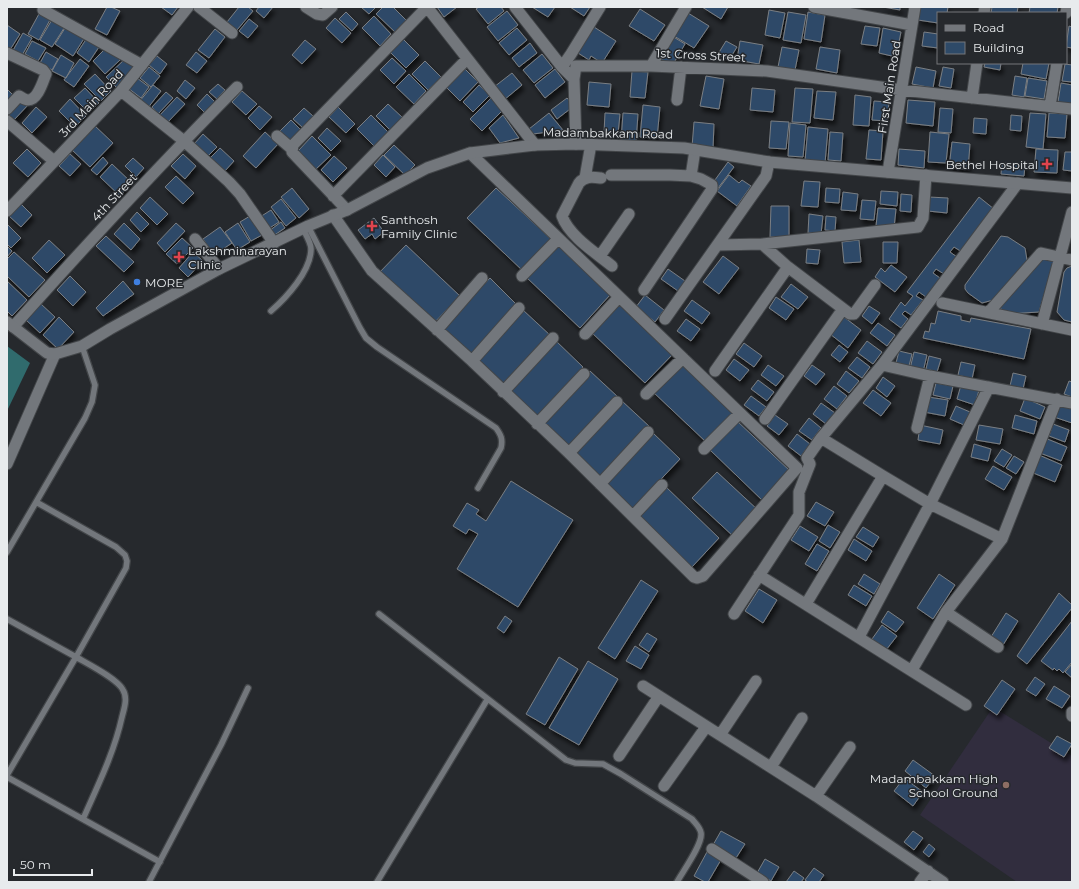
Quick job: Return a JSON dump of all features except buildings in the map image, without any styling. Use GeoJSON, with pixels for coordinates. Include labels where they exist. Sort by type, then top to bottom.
{"type":"FeatureCollection","features":[{"type":"Feature","properties":{"kind":"street","name":"3rd Main Road"},"geometry":{"type":"LineString","coordinates":[[7,211],[121,91],[188,7]]}},
{"type":"Feature","properties":{"kind":"street"},"geometry":{"type":"LineString","coordinates":[[199,7],[232,33]]}},
{"type":"Feature","properties":{"kind":"street"},"geometry":{"type":"LineString","coordinates":[[306,7],[317,14],[323,15],[332,7]]}},
{"type":"Feature","properties":{"kind":"street"},"geometry":{"type":"LineString","coordinates":[[292,149],[293,145],[427,7],[534,145]]}},
{"type":"Feature","properties":{"kind":"street"},"geometry":{"type":"LineString","coordinates":[[516,7],[562,67],[574,79]]}},
{"type":"Feature","properties":{"kind":"street"},"geometry":{"type":"LineString","coordinates":[[562,67],[600,7]]}},
{"type":"Feature","properties":{"kind":"street"},"geometry":{"type":"LineString","coordinates":[[651,66],[686,7]]}},
{"type":"Feature","properties":{"kind":"street"},"geometry":{"type":"LineString","coordinates":[[814,7],[912,25]]}},
{"type":"Feature","properties":{"kind":"street","name":"First Main Road"},"geometry":{"type":"LineString","coordinates":[[888,172],[915,7]]}},
{"type":"Feature","properties":{"kind":"street"},"geometry":{"type":"LineString","coordinates":[[43,10],[142,65]]}},
{"type":"Feature","properties":{"kind":"street"},"geometry":{"type":"LineString","coordinates":[[7,53],[44,70],[46,74],[42,87],[33,98],[27,100],[18,96],[7,110]]}},
{"type":"Feature","properties":{"kind":"street"},"geometry":{"type":"LineString","coordinates":[[571,54],[576,66],[574,79],[576,144]]}},
{"type":"Feature","properties":{"kind":"street"},"geometry":{"type":"LineString","coordinates":[[333,196],[468,59]]}},
{"type":"Feature","properties":{"kind":"street"},"geometry":{"type":"LineString","coordinates":[[972,98],[977,64]]}},
{"type":"Feature","properties":{"kind":"street"},"geometry":{"type":"LineString","coordinates":[[1050,106],[1057,64]]}},
{"type":"Feature","properties":{"kind":"street","name":"1st Cross Street"},"geometry":{"type":"LineString","coordinates":[[576,66],[651,66],[767,71],[902,90],[1072,109]]}},
{"type":"Feature","properties":{"kind":"street"},"geometry":{"type":"LineString","coordinates":[[677,100],[681,67]]}},
{"type":"Feature","properties":{"kind":"street","name":"4th Street"},"geometry":{"type":"LineString","coordinates":[[10,325],[237,87]]}},
{"type":"Feature","properties":{"kind":"street"},"geometry":{"type":"LineString","coordinates":[[121,91],[184,141],[229,182],[240,194],[274,243]]}},
{"type":"Feature","properties":{"kind":"street"},"geometry":{"type":"LineString","coordinates":[[7,121],[54,161]]}},
{"type":"Feature","properties":{"kind":"street"},"geometry":{"type":"LineString","coordinates":[[277,136],[292,149],[292,152],[347,210]]}},
{"type":"Feature","properties":{"kind":"street"},"geometry":{"type":"LineString","coordinates":[[585,178],[591,144]]}},
{"type":"Feature","properties":{"kind":"street","name":"Madambakkam Road"},"geometry":{"type":"LineString","coordinates":[[55,354],[82,346],[219,269],[333,215],[347,210],[427,168],[470,154],[534,145],[591,144],[684,148],[769,162],[1072,188]]}},
{"type":"Feature","properties":{"kind":"street"},"geometry":{"type":"LineString","coordinates":[[691,176],[695,150]]}},
{"type":"Feature","properties":{"kind":"street"},"geometry":{"type":"LineString","coordinates":[[333,215],[372,271],[472,361],[569,453],[694,577],[697,578],[703,576],[797,468],[470,154]]}},
{"type":"Feature","properties":{"kind":"street"},"geometry":{"type":"LineString","coordinates":[[666,319],[766,176],[769,162]]}},
{"type":"Feature","properties":{"kind":"street"},"geometry":{"type":"LineString","coordinates":[[718,245],[762,244],[918,226],[923,218],[926,175]]}},
{"type":"Feature","properties":{"kind":"street"},"geometry":{"type":"LineString","coordinates":[[612,266],[580,239],[568,226],[562,216],[579,183],[585,178],[606,176],[691,176],[712,185],[709,196],[644,290]]}},
{"type":"Feature","properties":{"kind":"street"},"geometry":{"type":"LineString","coordinates":[[734,614],[800,515],[799,492],[810,464],[806,458],[882,365],[1018,183]]}},
{"type":"Feature","properties":{"kind":"street"},"geometry":{"type":"LineString","coordinates":[[1042,324],[1072,212]]}},
{"type":"Feature","properties":{"kind":"street"},"geometry":{"type":"LineString","coordinates":[[600,256],[629,214]]}},
{"type":"Feature","properties":{"kind":"street"},"geometry":{"type":"LineString","coordinates":[[195,239],[219,269]]}},
{"type":"Feature","properties":{"kind":"street"},"geometry":{"type":"LineString","coordinates":[[522,276],[558,239]]}},
{"type":"Feature","properties":{"kind":"street"},"geometry":{"type":"LineString","coordinates":[[762,244],[788,267],[850,314],[854,314],[875,284]]}},
{"type":"Feature","properties":{"kind":"street"},"geometry":{"type":"LineString","coordinates":[[989,312],[1041,253],[1072,260]]}},
{"type":"Feature","properties":{"kind":"street"},"geometry":{"type":"LineString","coordinates":[[715,372],[788,267]]}},
{"type":"Feature","properties":{"kind":"street"},"geometry":{"type":"LineString","coordinates":[[437,330],[482,278]]}},
{"type":"Feature","properties":{"kind":"street"},"geometry":{"type":"LineString","coordinates":[[585,334],[619,297]]}},
{"type":"Feature","properties":{"kind":"street"},"geometry":{"type":"LineString","coordinates":[[942,303],[1072,330]]}},
{"type":"Feature","properties":{"kind":"street"},"geometry":{"type":"LineString","coordinates":[[472,361],[519,308]]}},
{"type":"Feature","properties":{"kind":"street"},"geometry":{"type":"LineString","coordinates":[[765,419],[843,310]]}},
{"type":"Feature","properties":{"kind":"street"},"geometry":{"type":"LineString","coordinates":[[7,464],[55,354],[47,353],[10,325]]}},
{"type":"Feature","properties":{"kind":"street"},"geometry":{"type":"LineString","coordinates":[[503,392],[553,338]]}},
{"type":"Feature","properties":{"kind":"street"},"geometry":{"type":"LineString","coordinates":[[646,394],[682,358]]}},
{"type":"Feature","properties":{"kind":"street"},"geometry":{"type":"LineString","coordinates":[[882,365],[930,376],[1072,403]]}},
{"type":"Feature","properties":{"kind":"street"},"geometry":{"type":"LineString","coordinates":[[537,424],[584,374]]}},
{"type":"Feature","properties":{"kind":"street"},"geometry":{"type":"LineString","coordinates":[[917,428],[930,376]]}},
{"type":"Feature","properties":{"kind":"street"},"geometry":{"type":"LineString","coordinates":[[859,637],[930,504],[989,387]]}},
{"type":"Feature","properties":{"kind":"street"},"geometry":{"type":"LineString","coordinates":[[912,670],[946,612],[1002,538],[1057,399]]}},
{"type":"Feature","properties":{"kind":"street"},"geometry":{"type":"LineString","coordinates":[[569,453],[617,402]]}},
{"type":"Feature","properties":{"kind":"street"},"geometry":{"type":"LineString","coordinates":[[704,449],[740,413]]}},
{"type":"Feature","properties":{"kind":"street"},"geometry":{"type":"LineString","coordinates":[[600,484],[648,432]]}},
{"type":"Feature","properties":{"kind":"street"},"geometry":{"type":"LineString","coordinates":[[821,438],[930,504],[1002,538]]}},
{"type":"Feature","properties":{"kind":"street"},"geometry":{"type":"LineString","coordinates":[[806,604],[883,476]]}},
{"type":"Feature","properties":{"kind":"street"},"geometry":{"type":"LineString","coordinates":[[633,516],[662,485]]}},
{"type":"Feature","properties":{"kind":"street"},"geometry":{"type":"LineString","coordinates":[[759,575],[966,705]]}},
{"type":"Feature","properties":{"kind":"street"},"geometry":{"type":"LineString","coordinates":[[946,612],[998,647]]}},
{"type":"Feature","properties":{"kind":"street"},"geometry":{"type":"LineString","coordinates":[[720,735],[756,681]]}},
{"type":"Feature","properties":{"kind":"street"},"geometry":{"type":"LineString","coordinates":[[643,686],[816,796],[943,882]]}},
{"type":"Feature","properties":{"kind":"street"},"geometry":{"type":"LineString","coordinates":[[619,756],[659,696]]}},
{"type":"Feature","properties":{"kind":"street"},"geometry":{"type":"LineString","coordinates":[[771,767],[802,718]]}},
{"type":"Feature","properties":{"kind":"street"},"geometry":{"type":"LineString","coordinates":[[664,786],[706,727]]}},
{"type":"Feature","properties":{"kind":"street"},"geometry":{"type":"LineString","coordinates":[[816,796],[850,747]]}},
{"type":"Feature","properties":{"kind":"street"},"geometry":{"type":"LineString","coordinates":[[712,850],[763,882]]}},
{"type":"Feature","properties":{"kind":"street"},"geometry":{"type":"LineString","coordinates":[[920,882],[928,871]]}},
{"type":"Feature","properties":{"kind":"lane"},"geometry":{"type":"LineString","coordinates":[[271,311],[292,291],[310,258],[311,247],[305,228]]}},
{"type":"Feature","properties":{"kind":"lane"},"geometry":{"type":"LineString","coordinates":[[305,228],[366,338],[496,428],[501,435],[503,440],[501,448],[478,488]]}},
{"type":"Feature","properties":{"kind":"lane"},"geometry":{"type":"LineString","coordinates":[[7,552],[85,418],[92,402],[95,384],[82,346]]}},
{"type":"Feature","properties":{"kind":"lane"},"geometry":{"type":"LineString","coordinates":[[36,502],[116,547],[125,555],[128,561],[126,568],[76,657],[7,776],[160,862]]}},
{"type":"Feature","properties":{"kind":"lane"},"geometry":{"type":"LineString","coordinates":[[379,614],[487,700],[566,760],[575,764],[604,764],[692,819],[698,826],[701,833],[700,842],[677,882]]}},
{"type":"Feature","properties":{"kind":"lane"},"geometry":{"type":"LineString","coordinates":[[7,619],[76,657],[120,685],[125,695],[125,704],[108,764],[83,819]]}},
{"type":"Feature","properties":{"kind":"lane"},"geometry":{"type":"LineString","coordinates":[[149,882],[221,745],[248,688]]}},
{"type":"Feature","properties":{"kind":"lane"},"geometry":{"type":"LineString","coordinates":[[377,882],[487,700]]}},
{"type":"Feature","properties":{"kind":"shaded area","name":"Madambakkam High School Ground"},"geometry":{"type":"Polygon","coordinates":[[[993,707],[1072,756],[1072,882],[1017,882],[920,815],[993,707]]]}},
{"type":"Feature","properties":{"kind":"water"},"geometry":{"type":"Polygon","coordinates":[[[7,346],[30,363],[7,411],[7,346]]]}},
{"type":"Feature","properties":{"kind":"place","name":"Bethel Hospital"},"geometry":{"type":"Point","coordinates":[1047,164]}},
{"type":"Feature","properties":{"kind":"place","name":"Santhosh Family Clinic"},"geometry":{"type":"Point","coordinates":[372,226]}},
{"type":"Feature","properties":{"kind":"place","name":"Lakshminarayan Clinic"},"geometry":{"type":"Point","coordinates":[179,257]}},
{"type":"Feature","properties":{"kind":"place","name":"MORE"},"geometry":{"type":"Point","coordinates":[137,282]}},
{"type":"Feature","properties":{"kind":"place","name":"Madambakkam High School Ground"},"geometry":{"type":"Point","coordinates":[1006,785]}}]}
